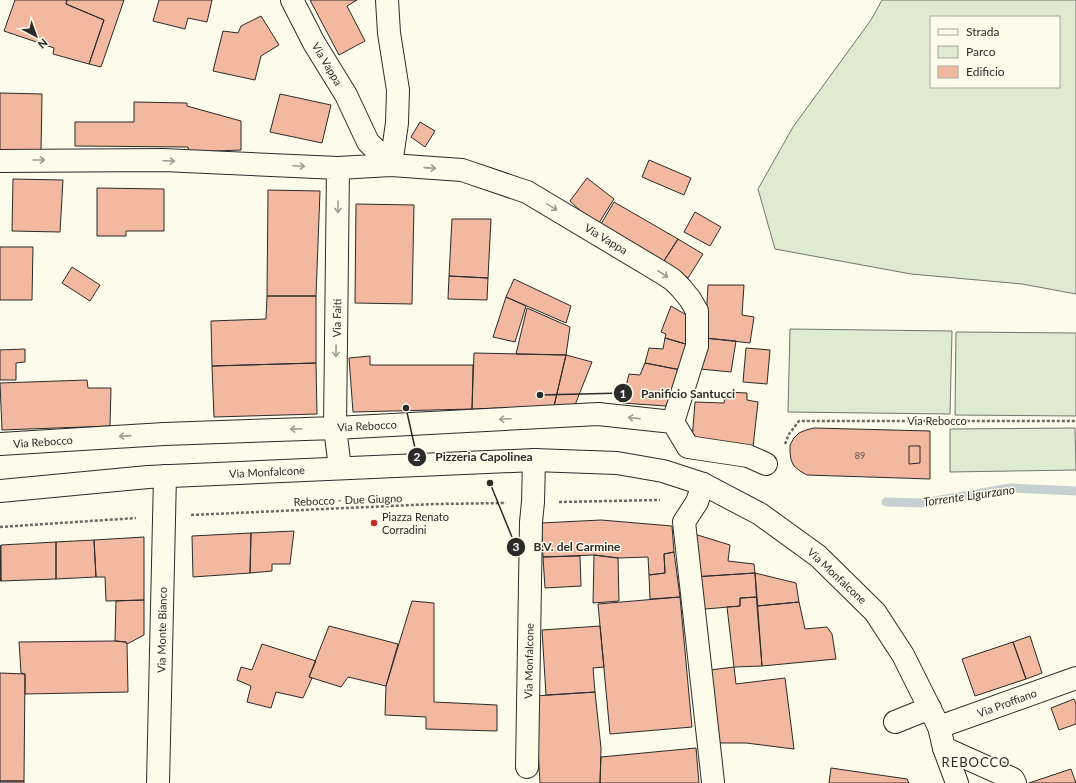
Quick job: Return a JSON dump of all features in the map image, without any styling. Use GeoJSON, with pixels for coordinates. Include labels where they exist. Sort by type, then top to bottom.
{"type":"FeatureCollection","features":[{"type":"Feature","properties":{"kind":"street","name":"Via Vappa"},"geometry":{"type":"LineString","coordinates":[[292,0],[314,43],[346,95],[368,142],[391,165]]}},
{"type":"Feature","properties":{"kind":"street"},"geometry":{"type":"LineString","coordinates":[[387,0],[389,33],[398,90],[397,124],[391,165]]}},
{"type":"Feature","properties":{"kind":"street","name":"Via Vappa"},"geometry":{"type":"LineString","coordinates":[[0,160],[163,160],[338,168],[391,165],[462,170],[527,192],[673,280],[690,299],[697,311],[697,346],[673,422]]}},
{"type":"Feature","properties":{"kind":"street","name":"Via Faiti"},"geometry":{"type":"LineString","coordinates":[[338,168],[335,428],[340,468]]}},
{"type":"Feature","properties":{"kind":"street","name":"Via Rebocco"},"geometry":{"type":"LineString","coordinates":[[0,444],[164,434],[335,428],[598,414],[673,422]]}},
{"type":"Feature","properties":{"kind":"street"},"geometry":{"type":"LineString","coordinates":[[673,422],[688,446],[748,456],[766,464]]}},
{"type":"Feature","properties":{"kind":"street","name":"Via Monfalcone"},"geometry":{"type":"LineString","coordinates":[[527,767],[531,522],[534,460]]}},
{"type":"Feature","properties":{"kind":"street","name":"Via Monfalcone"},"geometry":{"type":"LineString","coordinates":[[0,491],[165,476],[534,460],[617,463],[663,472],[700,493],[760,514],[818,556],[875,612],[904,655],[934,718],[956,783]]}},
{"type":"Feature","properties":{"kind":"street","name":"Via Monte Bianco"},"geometry":{"type":"LineString","coordinates":[[158,783],[165,476]]}},
{"type":"Feature","properties":{"kind":"street"},"geometry":{"type":"LineString","coordinates":[[700,493],[684,522],[713,782]]}},
{"type":"Feature","properties":{"kind":"street","name":"Via Proffiano"},"geometry":{"type":"LineString","coordinates":[[934,718],[1076,678]]}},
{"type":"Feature","properties":{"kind":"street"},"geometry":{"type":"LineString","coordinates":[[895,722],[934,718]]}},
{"type":"Feature","properties":{"kind":"street"},"geometry":{"type":"LineString","coordinates":[[944,748],[1013,779],[1015,783]]}},
{"type":"Feature","properties":{"kind":"path","name":"Via Rebocco"},"geometry":{"type":"LineString","coordinates":[[799,421],[1076,421]]}},
{"type":"Feature","properties":{"kind":"path","name":"Rebocco - Due Giugno"},"geometry":{"type":"LineString","coordinates":[[0,527],[164,516],[435,504],[656,500],[700,493]]}},
{"type":"Feature","properties":{"kind":"green space"},"geometry":{"type":"Polygon","coordinates":[[[882,0],[1076,0],[1076,294],[1022,284],[911,274],[775,249],[758,189],[793,127],[871,20],[882,0]]]}},
{"type":"Feature","properties":{"kind":"green space"},"geometry":{"type":"Polygon","coordinates":[[[790,329],[952,331],[950,414],[788,412],[790,329]]]}},
{"type":"Feature","properties":{"kind":"green space"},"geometry":{"type":"Polygon","coordinates":[[[956,332],[1076,333],[1076,416],[955,415],[956,332]]]}},
{"type":"Feature","properties":{"kind":"green space"},"geometry":{"type":"Polygon","coordinates":[[[1075,428],[1076,470],[950,472],[950,429],[1075,428]]]}},
{"type":"Feature","properties":{"kind":"building"},"geometry":{"type":"Polygon","coordinates":[[[15,0],[67,0],[66,4],[104,20],[89,64],[53,54],[54,48],[4,31],[15,0]]]}},
{"type":"Feature","properties":{"kind":"building"},"geometry":{"type":"Polygon","coordinates":[[[67,0],[124,0],[101,67],[89,64],[104,20],[66,4],[67,0]]]}},
{"type":"Feature","properties":{"kind":"building"},"geometry":{"type":"Polygon","coordinates":[[[159,0],[212,0],[207,22],[188,18],[185,29],[153,21],[159,0]]]}},
{"type":"Feature","properties":{"kind":"building"},"geometry":{"type":"Polygon","coordinates":[[[310,0],[357,0],[347,6],[365,41],[339,55],[310,0]]]}},
{"type":"Feature","properties":{"kind":"building"},"geometry":{"type":"Polygon","coordinates":[[[261,16],[279,45],[261,56],[255,80],[213,71],[223,31],[238,33],[241,26],[261,16]]]}},
{"type":"Feature","properties":{"kind":"building"},"geometry":{"type":"Polygon","coordinates":[[[0,93],[42,94],[41,151],[0,151],[0,93]]]}},
{"type":"Feature","properties":{"kind":"building"},"geometry":{"type":"Polygon","coordinates":[[[280,94],[331,105],[322,143],[270,132],[280,94]]]}},
{"type":"Feature","properties":{"kind":"building"},"geometry":{"type":"Polygon","coordinates":[[[134,102],[187,103],[187,106],[241,121],[241,150],[189,152],[188,147],[75,146],[75,122],[134,122],[134,102]]]}},
{"type":"Feature","properties":{"kind":"building"},"geometry":{"type":"Polygon","coordinates":[[[420,122],[435,131],[425,147],[411,137],[420,122]]]}},
{"type":"Feature","properties":{"kind":"building"},"geometry":{"type":"Polygon","coordinates":[[[649,160],[691,178],[684,195],[642,177],[649,160]]]}},
{"type":"Feature","properties":{"kind":"building"},"geometry":{"type":"Polygon","coordinates":[[[587,178],[614,199],[597,226],[570,201],[587,178]]]}},
{"type":"Feature","properties":{"kind":"building"},"geometry":{"type":"Polygon","coordinates":[[[13,179],[63,180],[60,232],[12,231],[13,179]]]}},
{"type":"Feature","properties":{"kind":"building"},"geometry":{"type":"Polygon","coordinates":[[[97,188],[164,189],[164,231],[126,231],[126,236],[97,236],[97,188]]]}},
{"type":"Feature","properties":{"kind":"building"},"geometry":{"type":"Polygon","coordinates":[[[268,190],[320,191],[316,296],[267,296],[268,190]]]}},
{"type":"Feature","properties":{"kind":"building"},"geometry":{"type":"Polygon","coordinates":[[[614,202],[678,239],[662,264],[601,224],[614,202]]]}},
{"type":"Feature","properties":{"kind":"building"},"geometry":{"type":"Polygon","coordinates":[[[356,204],[414,205],[412,304],[355,303],[356,204]]]}},
{"type":"Feature","properties":{"kind":"building"},"geometry":{"type":"Polygon","coordinates":[[[695,212],[721,227],[710,246],[684,232],[695,212]]]}},
{"type":"Feature","properties":{"kind":"building"},"geometry":{"type":"Polygon","coordinates":[[[452,219],[491,219],[488,278],[449,276],[452,219]]]}},
{"type":"Feature","properties":{"kind":"building"},"geometry":{"type":"Polygon","coordinates":[[[678,239],[703,254],[688,278],[662,264],[678,239]]]}},
{"type":"Feature","properties":{"kind":"building"},"geometry":{"type":"Polygon","coordinates":[[[0,247],[33,247],[32,300],[0,300],[0,247]]]}},
{"type":"Feature","properties":{"kind":"building"},"geometry":{"type":"Polygon","coordinates":[[[72,267],[100,285],[90,301],[62,283],[72,267]]]}},
{"type":"Feature","properties":{"kind":"building"},"geometry":{"type":"Polygon","coordinates":[[[449,276],[488,278],[487,300],[448,299],[449,276]]]}},
{"type":"Feature","properties":{"kind":"building"},"geometry":{"type":"Polygon","coordinates":[[[514,279],[571,306],[566,323],[506,297],[514,279]]]}},
{"type":"Feature","properties":{"kind":"building"},"geometry":{"type":"Polygon","coordinates":[[[708,285],[744,285],[742,315],[754,317],[750,343],[705,338],[708,285]]]}},
{"type":"Feature","properties":{"kind":"building"},"geometry":{"type":"Polygon","coordinates":[[[267,296],[316,296],[316,363],[212,366],[211,321],[266,319],[267,296]]]}},
{"type":"Feature","properties":{"kind":"building"},"geometry":{"type":"Polygon","coordinates":[[[506,297],[526,306],[515,342],[493,337],[506,297]]]}},
{"type":"Feature","properties":{"kind":"building"},"geometry":{"type":"Polygon","coordinates":[[[671,306],[688,316],[689,345],[665,338],[666,334],[661,332],[671,306]]]}},
{"type":"Feature","properties":{"kind":"building"},"geometry":{"type":"Polygon","coordinates":[[[527,308],[570,327],[566,355],[516,354],[527,308]]]}},
{"type":"Feature","properties":{"kind":"building"},"geometry":{"type":"Polygon","coordinates":[[[665,338],[689,345],[681,370],[645,363],[649,348],[663,349],[665,338]]]}},
{"type":"Feature","properties":{"kind":"building"},"geometry":{"type":"Polygon","coordinates":[[[705,338],[736,341],[731,372],[700,369],[705,338]]]}},
{"type":"Feature","properties":{"kind":"building"},"geometry":{"type":"Polygon","coordinates":[[[746,348],[770,350],[767,384],[743,382],[746,348]]]}},
{"type":"Feature","properties":{"kind":"building"},"geometry":{"type":"Polygon","coordinates":[[[25,349],[25,362],[16,363],[16,380],[0,380],[0,350],[25,349]]]}},
{"type":"Feature","properties":{"kind":"building"},"geometry":{"type":"Polygon","coordinates":[[[474,353],[566,355],[554,406],[472,409],[474,353]]]}},
{"type":"Feature","properties":{"kind":"building"},"geometry":{"type":"Polygon","coordinates":[[[566,355],[592,362],[575,405],[554,406],[566,355]]]}},
{"type":"Feature","properties":{"kind":"building"},"geometry":{"type":"Polygon","coordinates":[[[370,356],[370,365],[473,365],[472,409],[353,412],[349,358],[370,356]]]}},
{"type":"Feature","properties":{"kind":"building"},"geometry":{"type":"Polygon","coordinates":[[[316,363],[317,414],[214,417],[212,366],[316,363]]]}},
{"type":"Feature","properties":{"kind":"building"},"geometry":{"type":"Polygon","coordinates":[[[645,363],[681,370],[666,406],[622,403],[629,374],[640,375],[645,363]]]}},
{"type":"Feature","properties":{"kind":"building"},"geometry":{"type":"Polygon","coordinates":[[[87,380],[88,388],[111,388],[110,426],[2,430],[0,383],[87,380]]]}},
{"type":"Feature","properties":{"kind":"building"},"geometry":{"type":"Polygon","coordinates":[[[727,392],[747,393],[747,400],[758,402],[753,447],[692,440],[695,402],[724,403],[727,392]]]}},
{"type":"Feature","properties":{"kind":"building"},"geometry":{"type":"Polygon","coordinates":[[[814,428],[930,431],[930,479],[807,475],[794,466],[791,460],[790,445],[799,433],[814,428]]]}},
{"type":"Feature","properties":{"kind":"building"},"geometry":{"type":"Polygon","coordinates":[[[909,446],[920,446],[920,463],[909,464],[909,446]]]}},
{"type":"Feature","properties":{"kind":"building"},"geometry":{"type":"Polygon","coordinates":[[[601,520],[672,526],[674,552],[664,554],[665,573],[649,575],[648,557],[618,558],[594,555],[543,557],[541,523],[601,520]]]}},
{"type":"Feature","properties":{"kind":"building"},"geometry":{"type":"Polygon","coordinates":[[[294,531],[290,564],[272,564],[272,571],[250,573],[251,533],[294,531]]]}},
{"type":"Feature","properties":{"kind":"building"},"geometry":{"type":"Polygon","coordinates":[[[251,533],[250,573],[193,577],[192,536],[251,533]]]}},
{"type":"Feature","properties":{"kind":"building"},"geometry":{"type":"Polygon","coordinates":[[[691,533],[730,545],[728,561],[754,564],[755,573],[693,577],[691,533]]]}},
{"type":"Feature","properties":{"kind":"building"},"geometry":{"type":"Polygon","coordinates":[[[144,537],[144,600],[106,601],[105,577],[96,577],[94,540],[144,537]]]}},
{"type":"Feature","properties":{"kind":"building"},"geometry":{"type":"Polygon","coordinates":[[[94,540],[96,577],[56,579],[56,542],[94,540]]]}},
{"type":"Feature","properties":{"kind":"building"},"geometry":{"type":"Polygon","coordinates":[[[56,542],[56,579],[1,581],[1,545],[56,542]]]}},
{"type":"Feature","properties":{"kind":"building"},"geometry":{"type":"Polygon","coordinates":[[[0,545],[1,581],[0,581],[0,545]]]}},
{"type":"Feature","properties":{"kind":"building"},"geometry":{"type":"Polygon","coordinates":[[[674,552],[680,597],[650,599],[649,575],[665,573],[664,554],[674,552]]]}},
{"type":"Feature","properties":{"kind":"building"},"geometry":{"type":"Polygon","coordinates":[[[594,555],[618,558],[619,601],[593,603],[594,555]]]}},
{"type":"Feature","properties":{"kind":"building"},"geometry":{"type":"Polygon","coordinates":[[[580,556],[581,586],[545,588],[543,557],[580,556]]]}},
{"type":"Feature","properties":{"kind":"building"},"geometry":{"type":"Polygon","coordinates":[[[755,573],[796,583],[799,602],[757,606],[755,573]]]}},
{"type":"Feature","properties":{"kind":"building"},"geometry":{"type":"Polygon","coordinates":[[[755,573],[757,597],[740,598],[740,606],[694,610],[693,577],[755,573]]]}},
{"type":"Feature","properties":{"kind":"building"},"geometry":{"type":"Polygon","coordinates":[[[680,597],[692,727],[610,734],[598,604],[680,597]]]}},
{"type":"Feature","properties":{"kind":"building"},"geometry":{"type":"Polygon","coordinates":[[[757,597],[762,666],[734,667],[727,607],[740,606],[740,598],[757,597]]]}},
{"type":"Feature","properties":{"kind":"building"},"geometry":{"type":"Polygon","coordinates":[[[144,600],[144,635],[127,644],[126,642],[115,641],[116,601],[144,600]]]}},
{"type":"Feature","properties":{"kind":"building"},"geometry":{"type":"Polygon","coordinates":[[[412,601],[434,603],[434,702],[497,705],[497,731],[426,729],[426,717],[385,715],[386,686],[412,601]]]}},
{"type":"Feature","properties":{"kind":"building"},"geometry":{"type":"Polygon","coordinates":[[[799,602],[805,629],[827,627],[832,634],[836,659],[762,666],[757,606],[799,602]]]}},
{"type":"Feature","properties":{"kind":"building"},"geometry":{"type":"Polygon","coordinates":[[[329,626],[398,644],[386,686],[348,677],[341,687],[309,677],[329,626]]]}},
{"type":"Feature","properties":{"kind":"building"},"geometry":{"type":"Polygon","coordinates":[[[600,626],[604,667],[593,668],[595,692],[546,695],[542,630],[600,626]]]}},
{"type":"Feature","properties":{"kind":"building"},"geometry":{"type":"Polygon","coordinates":[[[1030,636],[1042,673],[1026,679],[1013,642],[1030,636]]]}},
{"type":"Feature","properties":{"kind":"building"},"geometry":{"type":"Polygon","coordinates":[[[19,642],[126,642],[127,644],[128,692],[25,694],[25,674],[21,673],[19,642]]]}},
{"type":"Feature","properties":{"kind":"building"},"geometry":{"type":"Polygon","coordinates":[[[1013,642],[1026,679],[975,696],[962,659],[1013,642]]]}},
{"type":"Feature","properties":{"kind":"building"},"geometry":{"type":"Polygon","coordinates":[[[262,644],[316,661],[309,677],[312,678],[303,698],[276,692],[271,708],[247,702],[251,686],[237,680],[241,667],[252,670],[262,644]]]}},
{"type":"Feature","properties":{"kind":"building"},"geometry":{"type":"Polygon","coordinates":[[[734,667],[736,684],[785,678],[794,749],[746,743],[717,743],[710,670],[734,667]]]}},
{"type":"Feature","properties":{"kind":"building"},"geometry":{"type":"Polygon","coordinates":[[[0,673],[25,674],[24,781],[0,781],[0,673]]]}},
{"type":"Feature","properties":{"kind":"building"},"geometry":{"type":"Polygon","coordinates":[[[595,692],[601,748],[600,783],[540,783],[535,696],[595,692]]]}},
{"type":"Feature","properties":{"kind":"building"},"geometry":{"type":"Polygon","coordinates":[[[1074,699],[1076,704],[1076,724],[1059,730],[1051,708],[1074,699]]]}},
{"type":"Feature","properties":{"kind":"building"},"geometry":{"type":"Polygon","coordinates":[[[696,748],[699,783],[600,783],[601,757],[696,748]]]}},
{"type":"Feature","properties":{"kind":"building"},"geometry":{"type":"Polygon","coordinates":[[[831,768],[907,779],[909,783],[829,783],[831,768]]]}},
{"type":"Feature","properties":{"kind":"building"},"geometry":{"type":"Polygon","coordinates":[[[1071,769],[1076,783],[1029,783],[1071,769]]]}},
{"type":"Feature","properties":{"kind":"building"},"geometry":{"type":"Polygon","coordinates":[[[0,781],[24,781],[24,783],[0,783],[0,781]]]}},
{"type":"Feature","properties":{"kind":"waterway","name":"Torrente Ligurzano"},"geometry":{"type":"LineString","coordinates":[[886,502],[923,503],[1010,488],[1076,491]]}},
{"type":"Feature","properties":{"kind":"place","name":"Panificio Santucci"},"geometry":{"type":"Point","coordinates":[540,395]}},
{"type":"Feature","properties":{"kind":"place","name":"Pizzeria Capolinea"},"geometry":{"type":"Point","coordinates":[406,408]}},
{"type":"Feature","properties":{"kind":"place","name":"B.V. del Carmine"},"geometry":{"type":"Point","coordinates":[490,483]}},
{"type":"Feature","properties":{"kind":"place","name":"Piazza Renato Corradini"},"geometry":{"type":"Point","coordinates":[374,523]}},
{"type":"Feature","properties":{"kind":"district","name":"REBOCCO"},"geometry":{"type":"Point","coordinates":[976,762]}}]}
